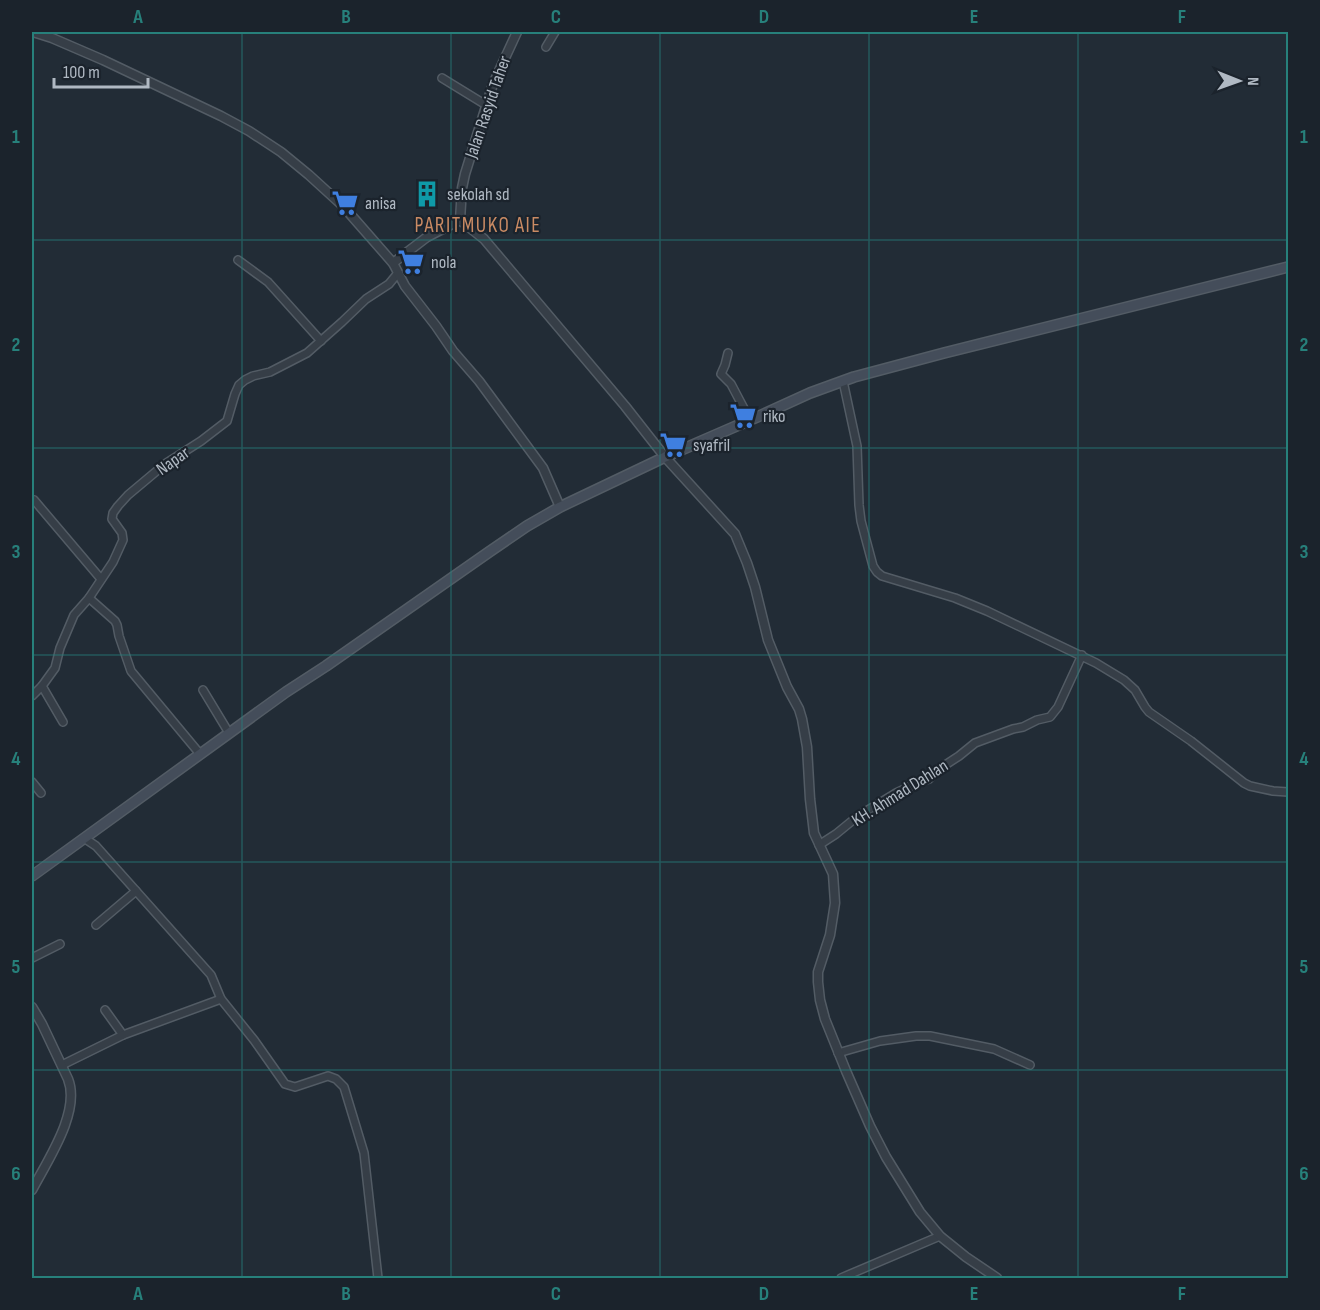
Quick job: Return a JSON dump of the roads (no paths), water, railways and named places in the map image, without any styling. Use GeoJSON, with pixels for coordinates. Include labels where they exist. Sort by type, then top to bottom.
{"type":"FeatureCollection","features":[{"type":"Feature","properties":{"kind":"main road"},"geometry":{"type":"LineString","coordinates":[[32,876],[229,733],[471,564],[560,507],[665,457],[810,393],[843,381],[925,358],[1288,267]]}},
{"type":"Feature","properties":{"kind":"street"},"geometry":{"type":"LineString","coordinates":[[33,32],[103,60],[239,126],[281,152],[309,175],[344,207],[393,263],[405,286],[543,468],[560,507]]}},
{"type":"Feature","properties":{"kind":"street","name":"Jalan Rasyid Taher"},"geometry":{"type":"LineString","coordinates":[[460,219],[465,174],[486,105],[517,32]]}},
{"type":"Feature","properties":{"kind":"street"},"geometry":{"type":"LineString","coordinates":[[546,47],[555,32]]}},
{"type":"Feature","properties":{"kind":"street"},"geometry":{"type":"LineString","coordinates":[[442,78],[486,105]]}},
{"type":"Feature","properties":{"kind":"street"},"geometry":{"type":"LineString","coordinates":[[393,263],[427,237],[460,219],[484,239],[625,406],[665,457],[735,534],[755,587],[768,640],[802,719],[807,747],[814,833],[833,874],[835,903],[830,935],[818,972],[820,1000],[825,1019],[870,1126],[920,1212],[940,1236],[997,1278]]}},
{"type":"Feature","properties":{"kind":"street"},"geometry":{"type":"LineString","coordinates":[[238,260],[268,282],[321,341]]}},
{"type":"Feature","properties":{"kind":"street","name":"Napar"},"geometry":{"type":"LineString","coordinates":[[101,579],[113,562],[123,540],[122,534],[112,519],[113,513],[128,495],[165,464],[227,421],[235,394],[239,385],[245,380],[284,366],[307,353],[366,299],[389,284],[398,273]]}},
{"type":"Feature","properties":{"kind":"street"},"geometry":{"type":"LineString","coordinates":[[728,353],[721,374],[731,384],[750,420]]}},
{"type":"Feature","properties":{"kind":"street"},"geometry":{"type":"LineString","coordinates":[[843,381],[856,446],[861,521],[875,570],[882,576],[955,598],[987,611],[1082,655],[1124,680],[1137,693],[1147,710],[1244,783],[1273,791],[1288,792]]}},
{"type":"Feature","properties":{"kind":"street"},"geometry":{"type":"LineString","coordinates":[[34,500],[101,579]]}},
{"type":"Feature","properties":{"kind":"street","name":"Napar"},"geometry":{"type":"LineString","coordinates":[[32,696],[55,668],[60,648],[74,615],[90,598],[104,576],[101,579]]}},
{"type":"Feature","properties":{"kind":"street"},"geometry":{"type":"LineString","coordinates":[[90,598],[115,621],[131,671],[200,754]]}},
{"type":"Feature","properties":{"kind":"street","name":"KH. Ahmad Dahlan"},"geometry":{"type":"LineString","coordinates":[[819,845],[858,816],[917,783],[929,779],[936,771],[975,743],[1050,717],[1058,707],[1082,655]]}},
{"type":"Feature","properties":{"kind":"street"},"geometry":{"type":"LineString","coordinates":[[42,686],[63,722]]}},
{"type":"Feature","properties":{"kind":"street"},"geometry":{"type":"LineString","coordinates":[[203,690],[229,733]]}},
{"type":"Feature","properties":{"kind":"street"},"geometry":{"type":"LineString","coordinates":[[32,782],[41,793]]}},
{"type":"Feature","properties":{"kind":"street"},"geometry":{"type":"LineString","coordinates":[[84,838],[96,846],[211,975],[221,999],[285,1084],[295,1087],[328,1076],[336,1079],[344,1087],[364,1153],[378,1278]]}},
{"type":"Feature","properties":{"kind":"street"},"geometry":{"type":"LineString","coordinates":[[96,925],[136,891]]}},
{"type":"Feature","properties":{"kind":"street"},"geometry":{"type":"LineString","coordinates":[[32,958],[60,944]]}},
{"type":"Feature","properties":{"kind":"street"},"geometry":{"type":"LineString","coordinates":[[62,1065],[123,1035],[221,999]]}},
{"type":"Feature","properties":{"kind":"street"},"geometry":{"type":"LineString","coordinates":[[32,1006],[62,1065],[71,1086],[72,1096],[70,1111],[62,1133],[32,1190]]}},
{"type":"Feature","properties":{"kind":"street"},"geometry":{"type":"LineString","coordinates":[[105,1010],[123,1035]]}},
{"type":"Feature","properties":{"kind":"street"},"geometry":{"type":"LineString","coordinates":[[838,1053],[880,1041],[930,1036],[994,1049],[1030,1065]]}},
{"type":"Feature","properties":{"kind":"street"},"geometry":{"type":"LineString","coordinates":[[841,1278],[940,1236]]}},
{"type":"Feature","properties":{"kind":"place","name":"sekolah sd"},"geometry":{"type":"Point","coordinates":[427,194]}},
{"type":"Feature","properties":{"kind":"place","name":"anisa"},"geometry":{"type":"Point","coordinates":[345,203]}},
{"type":"Feature","properties":{"kind":"place","name":"nola"},"geometry":{"type":"Point","coordinates":[411,262]}},
{"type":"Feature","properties":{"kind":"place","name":"riko"},"geometry":{"type":"Point","coordinates":[743,416]}},
{"type":"Feature","properties":{"kind":"place","name":"syafril"},"geometry":{"type":"Point","coordinates":[673,445]}},
{"type":"Feature","properties":{"kind":"district","name":"PARITMUKO AIE"},"geometry":{"type":"Point","coordinates":[478,225]}}]}
